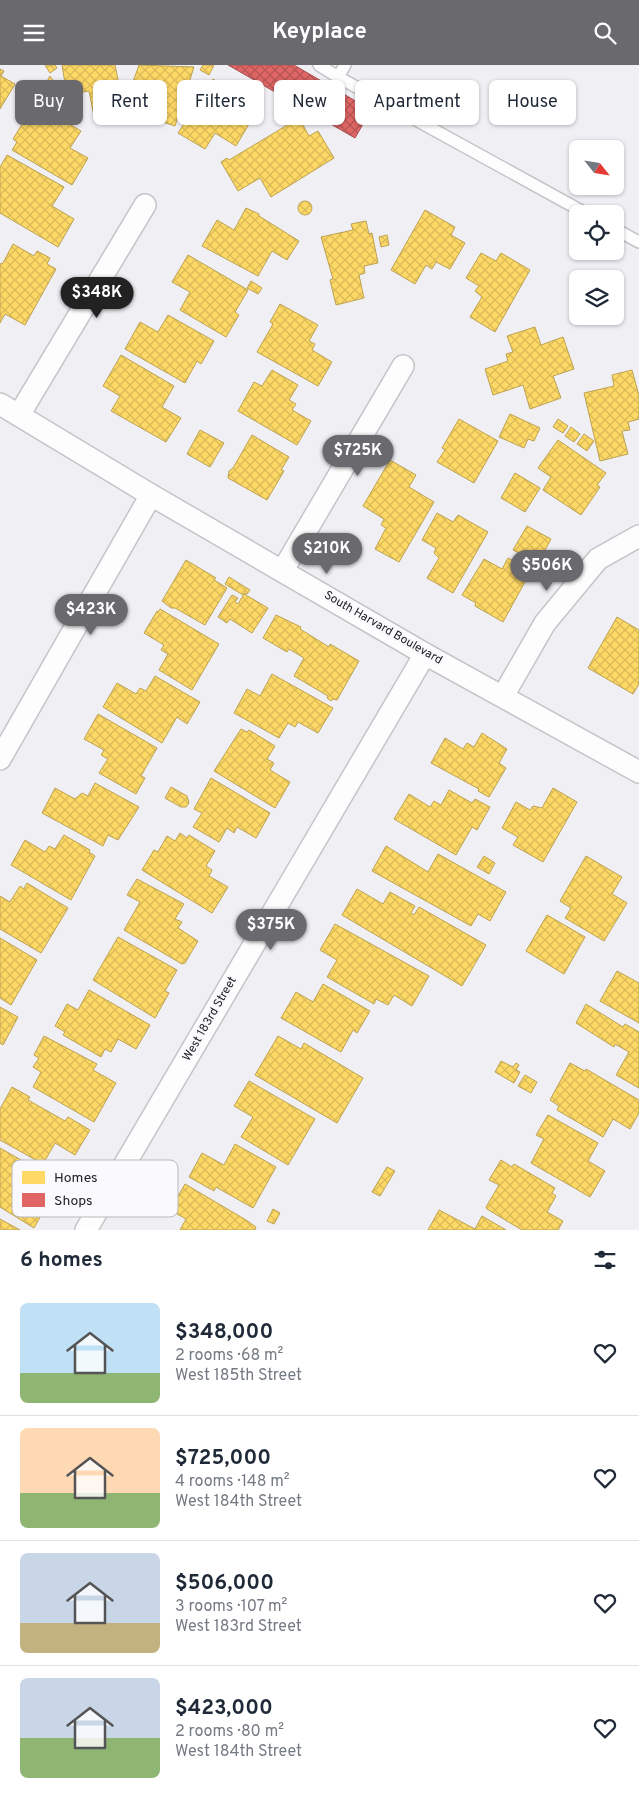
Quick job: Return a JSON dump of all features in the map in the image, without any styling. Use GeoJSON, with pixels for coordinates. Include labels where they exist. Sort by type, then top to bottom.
{"type":"FeatureCollection","features":[{"type":"Feature","properties":{"kind":"street"},"geometry":{"type":"LineString","coordinates":[[19,415],[145,205]]}},
{"type":"Feature","properties":{"kind":"street"},"geometry":{"type":"LineString","coordinates":[[283,570],[403,366]]}},
{"type":"Feature","properties":{"kind":"street","name":"South Harvard Boulevard"},"geometry":{"type":"LineString","coordinates":[[0,404],[151,495],[425,654],[639,772]]}},
{"type":"Feature","properties":{"kind":"street"},"geometry":{"type":"LineString","coordinates":[[0,759],[151,495]]}},
{"type":"Feature","properties":{"kind":"street"},"geometry":{"type":"LineString","coordinates":[[503,696],[545,623],[598,559],[639,536]]}},
{"type":"Feature","properties":{"kind":"street","name":"West 183rd Street"},"geometry":{"type":"LineString","coordinates":[[127,1160],[425,654]]}},
{"type":"Feature","properties":{"kind":"street","name":"West 183rd Street"},"geometry":{"type":"LineString","coordinates":[[86,1230],[94,1217]]}},
{"type":"Feature","properties":{"kind":"lane"},"geometry":{"type":"LineString","coordinates":[[319,65],[571,205]]}},
{"type":"Feature","properties":{"kind":"lane"},"geometry":{"type":"LineString","coordinates":[[338,77],[345,65]]}},
{"type":"Feature","properties":{"kind":"lane"},"geometry":{"type":"LineString","coordinates":[[624,234],[639,242]]}},
{"type":"Feature","properties":{"kind":"building: Homes"},"geometry":{"type":"Polygon","coordinates":[[[45,65],[55,65],[57,68],[50,73],[45,65]]]}},
{"type":"Feature","properties":{"kind":"building: Homes"},"geometry":{"type":"Polygon","coordinates":[[[62,65],[115,65],[118,80],[93,80],[93,111],[89,91],[83,92],[83,80],[64,80],[62,65]]]}},
{"type":"Feature","properties":{"kind":"building: Homes"},"geometry":{"type":"Polygon","coordinates":[[[139,65],[194,67],[190,80],[177,80],[177,120],[175,126],[167,123],[167,80],[134,80],[139,65]]]}},
{"type":"Feature","properties":{"kind":"building: Homes"},"geometry":{"type":"Polygon","coordinates":[[[203,65],[214,65],[209,75],[200,70],[203,65]]]}},
{"type":"Feature","properties":{"kind":"building: Homes"},"geometry":{"type":"Polygon","coordinates":[[[0,69],[4,71],[1,76],[15,84],[0,109],[0,69]]]}},
{"type":"Feature","properties":{"kind":"building: Homes"},"geometry":{"type":"Polygon","coordinates":[[[22,125],[71,125],[81,131],[70,148],[88,158],[72,185],[12,150],[17,142],[13,139],[22,125]]]}},
{"type":"Feature","properties":{"kind":"building: Homes"},"geometry":{"type":"Polygon","coordinates":[[[183,125],[248,125],[236,146],[215,133],[205,149],[178,133],[183,125]]]}},
{"type":"Feature","properties":{"kind":"building: Homes"},"geometry":{"type":"Polygon","coordinates":[[[287,125],[303,125],[309,136],[318,131],[334,158],[271,197],[260,178],[238,191],[221,162],[227,158],[229,160],[287,125]]]}},
{"type":"Feature","properties":{"kind":"building: Homes"},"geometry":{"type":"Polygon","coordinates":[[[7,155],[64,187],[52,206],[74,219],[58,247],[0,213],[0,167],[7,155]]]}},
{"type":"Feature","properties":{"kind":"building: Homes"},"geometry":{"type":"Polygon","coordinates":[[[305,201],[310,203],[312,208],[310,213],[305,215],[300,213],[298,208],[300,203],[305,201]]]}},
{"type":"Feature","properties":{"kind":"building: Homes"},"geometry":{"type":"Polygon","coordinates":[[[246,208],[259,214],[259,216],[299,241],[287,260],[272,251],[258,276],[202,246],[217,220],[234,230],[246,208]]]}},
{"type":"Feature","properties":{"kind":"building: Homes"},"geometry":{"type":"Polygon","coordinates":[[[425,210],[455,227],[451,235],[465,243],[450,269],[436,262],[432,269],[426,265],[415,284],[391,270],[425,210]]]}},
{"type":"Feature","properties":{"kind":"building: Homes"},"geometry":{"type":"Polygon","coordinates":[[[366,221],[369,234],[372,233],[378,263],[364,266],[365,273],[359,275],[364,298],[336,305],[330,280],[333,279],[321,237],[353,230],[351,224],[366,221]]]}},
{"type":"Feature","properties":{"kind":"building: Homes"},"geometry":{"type":"Polygon","coordinates":[[[387,235],[389,245],[381,247],[379,237],[387,235]]]}},
{"type":"Feature","properties":{"kind":"building: Homes"},"geometry":{"type":"Polygon","coordinates":[[[13,244],[34,256],[37,251],[50,258],[47,264],[56,269],[25,325],[5,314],[0,323],[0,264],[3,263],[13,244]]]}},
{"type":"Feature","properties":{"kind":"building: Homes"},"geometry":{"type":"Polygon","coordinates":[[[481,253],[496,261],[501,253],[530,270],[495,332],[470,317],[482,297],[475,291],[479,286],[466,278],[481,253]]]}},
{"type":"Feature","properties":{"kind":"building: Homes"},"geometry":{"type":"Polygon","coordinates":[[[188,255],[248,290],[235,312],[239,315],[226,337],[180,310],[190,292],[172,282],[188,255]]]}},
{"type":"Feature","properties":{"kind":"building: Homes"},"geometry":{"type":"Polygon","coordinates":[[[251,281],[262,288],[258,294],[247,288],[251,281]]]}},
{"type":"Feature","properties":{"kind":"building: Homes"},"geometry":{"type":"Polygon","coordinates":[[[280,304],[318,325],[309,341],[315,344],[312,350],[332,362],[318,386],[257,352],[273,324],[270,322],[280,304]]]}},
{"type":"Feature","properties":{"kind":"building: Homes"},"geometry":{"type":"Polygon","coordinates":[[[168,315],[214,341],[201,364],[197,361],[185,383],[125,349],[140,322],[158,332],[168,315]]]}},
{"type":"Feature","properties":{"kind":"building: Homes"},"geometry":{"type":"Polygon","coordinates":[[[535,327],[541,345],[563,337],[574,369],[553,376],[561,398],[530,409],[523,385],[493,395],[485,369],[508,361],[506,354],[513,352],[507,336],[535,327]]]}},
{"type":"Feature","properties":{"kind":"building: Homes"},"geometry":{"type":"Polygon","coordinates":[[[121,355],[174,386],[162,407],[181,418],[166,442],[111,411],[120,396],[103,386],[121,355]]]}},
{"type":"Feature","properties":{"kind":"building: Homes"},"geometry":{"type":"Polygon","coordinates":[[[272,370],[298,385],[289,400],[296,404],[292,410],[311,421],[297,445],[238,411],[254,382],[262,386],[272,370]]]}},
{"type":"Feature","properties":{"kind":"building: Homes"},"geometry":{"type":"Polygon","coordinates":[[[632,370],[639,396],[639,419],[628,422],[630,430],[622,431],[628,454],[600,461],[584,393],[614,386],[612,375],[632,370]]]}},
{"type":"Feature","properties":{"kind":"building: Homes"},"geometry":{"type":"Polygon","coordinates":[[[510,414],[540,428],[534,441],[528,439],[524,448],[499,437],[510,414]]]}},
{"type":"Feature","properties":{"kind":"building: Homes"},"geometry":{"type":"Polygon","coordinates":[[[459,419],[498,441],[474,483],[437,462],[445,450],[442,448],[459,419]]]}},
{"type":"Feature","properties":{"kind":"building: Homes"},"geometry":{"type":"Polygon","coordinates":[[[558,419],[568,426],[563,433],[553,427],[558,419]]]}},
{"type":"Feature","properties":{"kind":"building: Homes"},"geometry":{"type":"Polygon","coordinates":[[[571,427],[580,434],[574,442],[565,436],[571,427]]]}},
{"type":"Feature","properties":{"kind":"building: Homes"},"geometry":{"type":"Polygon","coordinates":[[[200,430],[224,443],[210,467],[187,454],[200,430]]]}},
{"type":"Feature","properties":{"kind":"building: Homes"},"geometry":{"type":"Polygon","coordinates":[[[584,434],[594,441],[587,451],[577,444],[584,434]]]}},
{"type":"Feature","properties":{"kind":"building: Homes"},"geometry":{"type":"Polygon","coordinates":[[[252,435],[289,457],[281,470],[284,471],[267,500],[228,478],[229,471],[233,468],[252,435]]]}},
{"type":"Feature","properties":{"kind":"building: Homes"},"geometry":{"type":"Polygon","coordinates":[[[558,440],[606,473],[597,485],[600,487],[581,515],[543,490],[551,477],[538,468],[558,440]]]}},
{"type":"Feature","properties":{"kind":"building: Homes"},"geometry":{"type":"Polygon","coordinates":[[[390,460],[416,475],[409,487],[434,502],[399,562],[375,549],[386,528],[381,525],[384,519],[363,506],[390,460]]]}},
{"type":"Feature","properties":{"kind":"building: Homes"},"geometry":{"type":"Polygon","coordinates":[[[515,473],[540,488],[525,512],[501,498],[515,473]]]}},
{"type":"Feature","properties":{"kind":"building: Homes"},"geometry":{"type":"Polygon","coordinates":[[[437,513],[453,522],[458,515],[488,532],[453,593],[427,578],[439,558],[434,553],[436,548],[422,540],[437,513]]]}},
{"type":"Feature","properties":{"kind":"building: Homes"},"geometry":{"type":"Polygon","coordinates":[[[527,526],[551,539],[538,563],[513,550],[527,526]]]}},
{"type":"Feature","properties":{"kind":"building: Homes"},"geometry":{"type":"Polygon","coordinates":[[[508,558],[531,571],[503,622],[475,606],[476,603],[462,595],[484,559],[502,569],[508,558]]]}},
{"type":"Feature","properties":{"kind":"building: Homes"},"geometry":{"type":"Polygon","coordinates":[[[186,560],[216,578],[214,580],[227,588],[205,625],[175,608],[171,608],[162,601],[186,560]]]}},
{"type":"Feature","properties":{"kind":"building: Homes"},"geometry":{"type":"Polygon","coordinates":[[[229,577],[250,590],[247,594],[244,593],[243,595],[225,584],[229,577]]]}},
{"type":"Feature","properties":{"kind":"building: Homes"},"geometry":{"type":"Polygon","coordinates":[[[244,594],[268,608],[252,633],[230,619],[227,623],[218,617],[232,595],[238,598],[235,602],[238,604],[244,594]]]}},
{"type":"Feature","properties":{"kind":"building: Homes"},"geometry":{"type":"Polygon","coordinates":[[[160,609],[219,644],[192,690],[159,670],[168,654],[161,650],[164,645],[144,633],[160,609]]]}},
{"type":"Feature","properties":{"kind":"building: Homes"},"geometry":{"type":"Polygon","coordinates":[[[276,615],[301,627],[300,629],[329,647],[330,644],[359,661],[337,700],[333,699],[331,701],[327,698],[328,696],[294,676],[304,658],[289,649],[287,652],[263,638],[276,615]]]}},
{"type":"Feature","properties":{"kind":"building: Homes"},"geometry":{"type":"Polygon","coordinates":[[[617,617],[639,630],[639,684],[633,694],[588,668],[617,617]]]}},
{"type":"Feature","properties":{"kind":"building: Homes"},"geometry":{"type":"Polygon","coordinates":[[[272,674],[333,708],[318,733],[298,722],[295,727],[288,723],[279,738],[234,713],[247,689],[260,696],[272,674]]]}},
{"type":"Feature","properties":{"kind":"building: Homes"},"geometry":{"type":"Polygon","coordinates":[[[155,676],[200,702],[187,724],[177,717],[162,743],[103,707],[117,683],[136,694],[140,688],[146,691],[155,676]]]}},
{"type":"Feature","properties":{"kind":"building: Homes"},"geometry":{"type":"Polygon","coordinates":[[[98,714],[157,748],[141,776],[145,778],[136,794],[99,773],[108,759],[101,755],[104,750],[84,739],[98,714]]]}},
{"type":"Feature","properties":{"kind":"building: Homes"},"geometry":{"type":"Polygon","coordinates":[[[241,729],[247,732],[249,730],[275,746],[267,759],[274,763],[270,770],[290,782],[275,808],[214,771],[241,729]]]}},
{"type":"Feature","properties":{"kind":"building: Homes"},"geometry":{"type":"Polygon","coordinates":[[[482,733],[507,749],[499,763],[506,768],[489,797],[478,791],[479,789],[431,763],[445,738],[463,749],[467,743],[474,747],[482,733]]]}},
{"type":"Feature","properties":{"kind":"building: Homes"},"geometry":{"type":"Polygon","coordinates":[[[211,778],[270,813],[256,838],[237,827],[234,833],[227,828],[219,842],[193,827],[202,813],[194,809],[211,778]]]}},
{"type":"Feature","properties":{"kind":"building: Homes"},"geometry":{"type":"Polygon","coordinates":[[[95,783],[139,807],[118,840],[108,835],[103,846],[42,813],[55,788],[75,799],[82,793],[88,796],[95,783]]]}},
{"type":"Feature","properties":{"kind":"building: Homes"},"geometry":{"type":"Polygon","coordinates":[[[171,787],[187,796],[189,803],[186,807],[181,807],[165,798],[171,787]]]}},
{"type":"Feature","properties":{"kind":"building: Homes"},"geometry":{"type":"Polygon","coordinates":[[[553,788],[577,802],[543,862],[513,845],[518,837],[502,828],[516,802],[530,810],[533,806],[542,808],[553,788]]]}},
{"type":"Feature","properties":{"kind":"building: Homes"},"geometry":{"type":"Polygon","coordinates":[[[449,790],[472,803],[475,799],[490,807],[477,830],[472,827],[456,855],[394,819],[409,794],[430,807],[434,801],[441,805],[449,790]]]}},
{"type":"Feature","properties":{"kind":"building: Homes"},"geometry":{"type":"Polygon","coordinates":[[[180,833],[187,838],[189,835],[215,851],[206,866],[212,870],[209,876],[228,887],[212,913],[142,870],[154,850],[158,852],[167,836],[175,841],[180,833]]]}},
{"type":"Feature","properties":{"kind":"building: Homes"},"geometry":{"type":"Polygon","coordinates":[[[64,835],[90,850],[89,852],[95,856],[71,900],[11,865],[25,840],[45,852],[49,846],[55,849],[64,835]]]}},
{"type":"Feature","properties":{"kind":"building: Homes"},"geometry":{"type":"Polygon","coordinates":[[[386,846],[428,872],[438,854],[506,892],[490,921],[478,914],[471,926],[372,871],[386,846]]]}},
{"type":"Feature","properties":{"kind":"building: Homes"},"geometry":{"type":"Polygon","coordinates":[[[484,856],[495,863],[489,874],[477,867],[484,856]]]}},
{"type":"Feature","properties":{"kind":"building: Homes"},"geometry":{"type":"Polygon","coordinates":[[[586,856],[622,877],[612,894],[627,903],[604,941],[565,918],[571,908],[560,901],[586,856]]]}},
{"type":"Feature","properties":{"kind":"building: Homes"},"geometry":{"type":"Polygon","coordinates":[[[137,879],[184,904],[175,919],[182,922],[178,928],[198,941],[185,963],[182,964],[124,930],[140,902],[127,895],[137,879]]]}},
{"type":"Feature","properties":{"kind":"building: Homes"},"geometry":{"type":"Polygon","coordinates":[[[27,883],[68,908],[41,953],[0,929],[0,896],[10,902],[20,886],[24,889],[27,883]]]}},
{"type":"Feature","properties":{"kind":"building: Homes"},"geometry":{"type":"Polygon","coordinates":[[[357,889],[383,904],[390,892],[415,906],[411,913],[414,915],[419,907],[486,945],[462,986],[342,915],[357,889]]]}},
{"type":"Feature","properties":{"kind":"building: Homes"},"geometry":{"type":"Polygon","coordinates":[[[547,915],[585,937],[564,974],[526,951],[547,915]]]}},
{"type":"Feature","properties":{"kind":"building: Homes"},"geometry":{"type":"Polygon","coordinates":[[[335,924],[429,976],[412,1006],[394,995],[388,1005],[376,999],[374,1004],[327,977],[337,960],[320,950],[335,924]]]}},
{"type":"Feature","properties":{"kind":"building: Homes"},"geometry":{"type":"Polygon","coordinates":[[[118,937],[177,970],[165,991],[169,993],[155,1018],[93,980],[118,937]]]}},
{"type":"Feature","properties":{"kind":"building: Homes"},"geometry":{"type":"Polygon","coordinates":[[[0,938],[37,960],[11,1005],[0,998],[0,938]]]}},
{"type":"Feature","properties":{"kind":"building: Homes"},"geometry":{"type":"Polygon","coordinates":[[[617,971],[639,983],[639,1023],[600,1001],[617,971]]]}},
{"type":"Feature","properties":{"kind":"building: Homes"},"geometry":{"type":"Polygon","coordinates":[[[323,984],[370,1011],[357,1033],[353,1030],[341,1052],[281,1018],[296,992],[313,1002],[323,984]]]}},
{"type":"Feature","properties":{"kind":"building: Homes"},"geometry":{"type":"Polygon","coordinates":[[[89,990],[150,1025],[136,1049],[118,1039],[111,1052],[105,1049],[101,1057],[63,1035],[65,1032],[55,1026],[67,1004],[78,1010],[89,990]]]}},
{"type":"Feature","properties":{"kind":"building: Homes"},"geometry":{"type":"Polygon","coordinates":[[[586,1004],[623,1027],[625,1024],[639,1032],[639,1088],[616,1075],[629,1052],[615,1044],[614,1047],[576,1023],[586,1004]]]}},
{"type":"Feature","properties":{"kind":"building: Homes"},"geometry":{"type":"Polygon","coordinates":[[[0,1007],[18,1017],[3,1045],[0,1043],[0,1007]]]}},
{"type":"Feature","properties":{"kind":"building: Homes"},"geometry":{"type":"Polygon","coordinates":[[[44,1036],[97,1064],[93,1070],[116,1083],[94,1122],[33,1087],[41,1072],[33,1067],[39,1058],[34,1055],[44,1036]]]}},
{"type":"Feature","properties":{"kind":"building: Homes"},"geometry":{"type":"Polygon","coordinates":[[[278,1036],[301,1049],[304,1043],[363,1078],[337,1123],[255,1075],[278,1036]]]}},
{"type":"Feature","properties":{"kind":"building: Homes"},"geometry":{"type":"Polygon","coordinates":[[[501,1061],[513,1067],[516,1063],[519,1065],[516,1070],[520,1072],[514,1083],[495,1072],[501,1061]]]}},
{"type":"Feature","properties":{"kind":"building: Homes"},"geometry":{"type":"Polygon","coordinates":[[[570,1063],[585,1071],[586,1069],[639,1100],[639,1113],[630,1129],[613,1119],[603,1137],[557,1110],[559,1106],[550,1100],[570,1063]]]}},
{"type":"Feature","properties":{"kind":"building: Homes"},"geometry":{"type":"Polygon","coordinates":[[[525,1075],[537,1082],[531,1093],[518,1086],[525,1075]]]}},
{"type":"Feature","properties":{"kind":"building: Homes"},"geometry":{"type":"Polygon","coordinates":[[[249,1081],[315,1119],[288,1165],[241,1137],[253,1117],[234,1106],[249,1081]]]}},
{"type":"Feature","properties":{"kind":"building: Homes"},"geometry":{"type":"Polygon","coordinates":[[[12,1087],[30,1097],[28,1100],[65,1121],[68,1117],[90,1130],[75,1155],[55,1143],[45,1160],[36,1160],[0,1140],[0,1109],[12,1087]]]}},
{"type":"Feature","properties":{"kind":"building: Homes"},"geometry":{"type":"Polygon","coordinates":[[[548,1115],[598,1143],[588,1161],[605,1171],[590,1197],[531,1163],[544,1139],[536,1135],[548,1115]]]}},
{"type":"Feature","properties":{"kind":"building: Homes"},"geometry":{"type":"Polygon","coordinates":[[[235,1144],[276,1167],[253,1208],[216,1187],[214,1191],[189,1177],[202,1153],[224,1165],[235,1144]]]}},
{"type":"Feature","properties":{"kind":"building: Homes"},"geometry":{"type":"Polygon","coordinates":[[[0,1148],[21,1160],[12,1160],[12,1214],[0,1207],[0,1148]]]}},
{"type":"Feature","properties":{"kind":"building: Homes"},"geometry":{"type":"Polygon","coordinates":[[[501,1160],[512,1167],[514,1164],[555,1188],[552,1193],[556,1196],[547,1212],[563,1221],[558,1230],[522,1230],[487,1209],[486,1207],[499,1185],[489,1180],[501,1160]]]}},
{"type":"Feature","properties":{"kind":"building: Homes"},"geometry":{"type":"Polygon","coordinates":[[[387,1167],[395,1171],[380,1196],[372,1192],[387,1167]]]}},
{"type":"Feature","properties":{"kind":"building: Homes"},"geometry":{"type":"Polygon","coordinates":[[[185,1184],[246,1220],[256,1227],[255,1230],[180,1230],[186,1219],[178,1214],[178,1196],[185,1184]]]}},
{"type":"Feature","properties":{"kind":"building: Homes"},"geometry":{"type":"Polygon","coordinates":[[[273,1209],[280,1213],[274,1224],[267,1221],[273,1209]]]}},
{"type":"Feature","properties":{"kind":"building: Homes"},"geometry":{"type":"Polygon","coordinates":[[[439,1210],[475,1229],[482,1216],[506,1230],[428,1230],[439,1210]]]}},
{"type":"Feature","properties":{"kind":"building: Homes"},"geometry":{"type":"Polygon","coordinates":[[[16,1217],[40,1217],[34,1228],[16,1217]]]}},
{"type":"Feature","properties":{"kind":"building: Homes"},"geometry":{"type":"Polygon","coordinates":[[[0,1219],[20,1230],[0,1230],[0,1219]]]}},
{"type":"Feature","properties":{"kind":"building: Shops"},"geometry":{"type":"Polygon","coordinates":[[[228,65],[294,65],[320,80],[274,80],[274,91],[264,86],[264,80],[254,80],[228,65]]]}},
{"type":"Feature","properties":{"kind":"building: Shops"},"geometry":{"type":"Polygon","coordinates":[[[345,95],[355,101],[355,125],[362,125],[355,138],[332,125],[345,125],[345,95]]]}}]}
